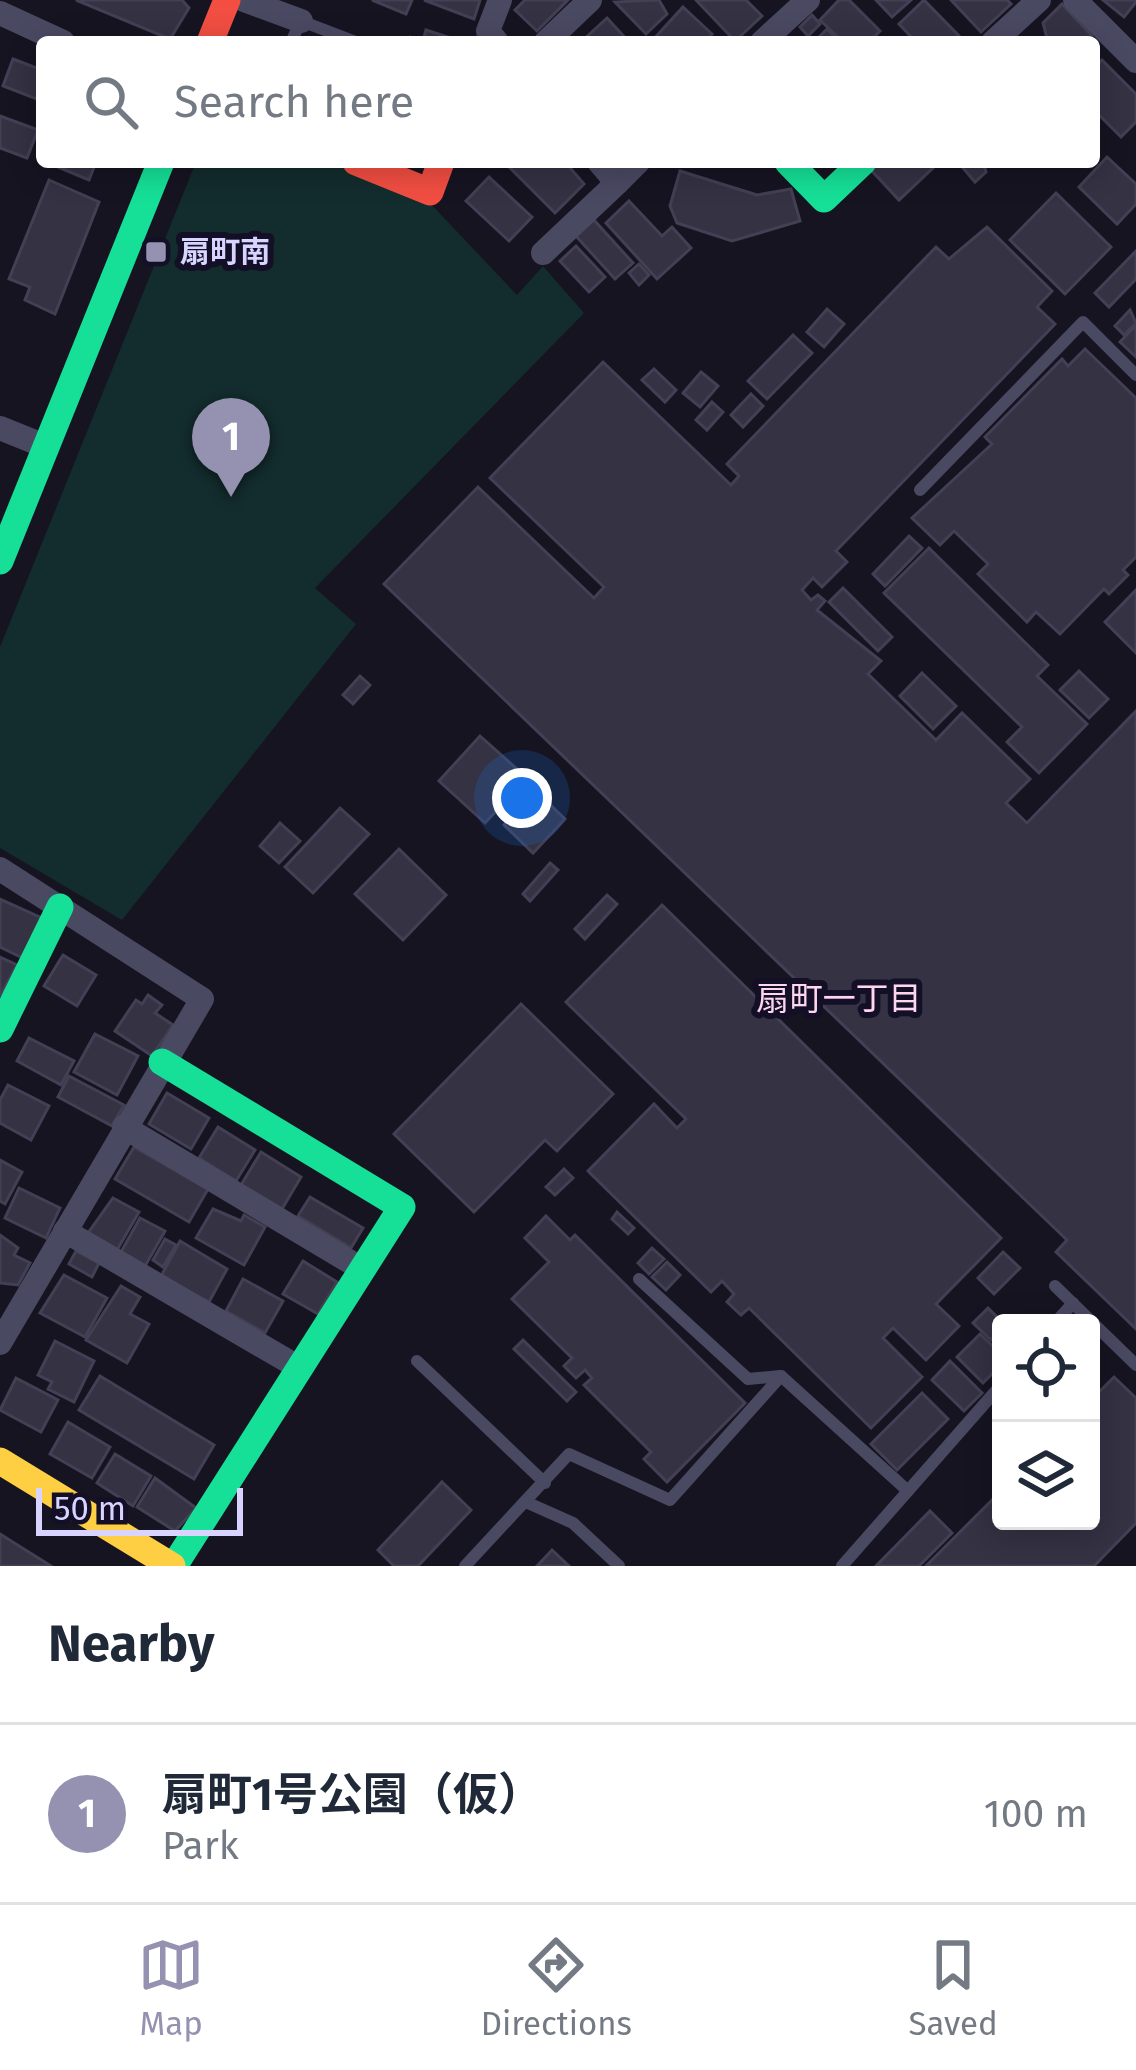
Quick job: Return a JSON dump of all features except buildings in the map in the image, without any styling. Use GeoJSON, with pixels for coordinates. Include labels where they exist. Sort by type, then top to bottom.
{"type":"FeatureCollection","features":[{"type":"Feature","properties":{"kind":"street"},"geometry":{"type":"LineString","coordinates":[[212,36],[227,0]]}},
{"type":"Feature","properties":{"kind":"street"},"geometry":{"type":"LineString","coordinates":[[244,0],[296,31]]}},
{"type":"Feature","properties":{"kind":"street"},"geometry":{"type":"LineString","coordinates":[[490,36],[500,0]]}},
{"type":"Feature","properties":{"kind":"street"},"geometry":{"type":"LineString","coordinates":[[552,36],[590,0]]}},
{"type":"Feature","properties":{"kind":"street"},"geometry":{"type":"LineString","coordinates":[[769,36],[808,0]]}},
{"type":"Feature","properties":{"kind":"street"},"geometry":{"type":"LineString","coordinates":[[1000,36],[1039,0]]}},
{"type":"Feature","properties":{"kind":"street"},"geometry":{"type":"LineString","coordinates":[[1075,0],[1136,62]]}},
{"type":"Feature","properties":{"kind":"street"},"geometry":{"type":"LineString","coordinates":[[4,12],[52,36]]}},
{"type":"Feature","properties":{"kind":"street"},"geometry":{"type":"LineString","coordinates":[[0,561],[159,168]]}},
{"type":"Feature","properties":{"kind":"street"},"geometry":{"type":"LineString","coordinates":[[371,168],[430,192],[439,168]]}},
{"type":"Feature","properties":{"kind":"street"},"geometry":{"type":"LineString","coordinates":[[603,168],[617,183]]}},
{"type":"Feature","properties":{"kind":"street"},"geometry":{"type":"LineString","coordinates":[[543,253],[632,168]]}},
{"type":"Feature","properties":{"kind":"street"},"geometry":{"type":"LineString","coordinates":[[794,168],[824,199],[857,168]]}},
{"type":"Feature","properties":{"kind":"street"},"geometry":{"type":"LineString","coordinates":[[0,428],[46,447]]}},
{"type":"Feature","properties":{"kind":"street"},"geometry":{"type":"LineString","coordinates":[[0,869],[202,998],[64,1231],[9,1307],[0,1343]]}},
{"type":"Feature","properties":{"kind":"street"},"geometry":{"type":"LineString","coordinates":[[0,1029],[61,908]]}},
{"type":"Feature","properties":{"kind":"street"},"geometry":{"type":"LineString","coordinates":[[0,1461],[173,1566],[402,1207],[162,1062]]}},
{"type":"Feature","properties":{"kind":"street"},"geometry":{"type":"LineString","coordinates":[[124,1127],[362,1269]]}},
{"type":"Feature","properties":{"kind":"street"},"geometry":{"type":"LineString","coordinates":[[64,1231],[298,1367]]}},
{"type":"Feature","properties":{"kind":"lane"},"geometry":{"type":"LineString","coordinates":[[920,490],[1083,322],[1136,375]]}},
{"type":"Feature","properties":{"kind":"lane"},"geometry":{"type":"LineString","coordinates":[[639,1280],[748,1379],[781,1376],[908,1491]]}},
{"type":"Feature","properties":{"kind":"lane"},"geometry":{"type":"LineString","coordinates":[[1055,1286],[1136,1365]]}},
{"type":"Feature","properties":{"kind":"lane"},"geometry":{"type":"LineString","coordinates":[[1063,1314],[1073,1303]]}},
{"type":"Feature","properties":{"kind":"lane"},"geometry":{"type":"LineString","coordinates":[[417,1361],[545,1483]]}},
{"type":"Feature","properties":{"kind":"lane"},"geometry":{"type":"LineString","coordinates":[[464,1566],[528,1503],[569,1454],[670,1499],[781,1376]]}},
{"type":"Feature","properties":{"kind":"lane"},"geometry":{"type":"LineString","coordinates":[[842,1566],[992,1395]]}},
{"type":"Feature","properties":{"kind":"lane"},"geometry":{"type":"LineString","coordinates":[[528,1503],[573,1523],[619,1566]]}},
{"type":"Feature","properties":{"kind":"green space"},"geometry":{"type":"Polygon","coordinates":[[[194,168],[348,168],[428,201],[517,295],[543,266],[584,313],[315,588],[356,624],[122,920],[0,848],[0,647],[194,168]]]}},
{"type":"Feature","properties":{"kind":"traffic: fast"},"geometry":{"type":"LineString","coordinates":[[0,561],[159,168]]}},
{"type":"Feature","properties":{"kind":"traffic: fast"},"geometry":{"type":"LineString","coordinates":[[794,168],[824,199],[857,168]]}},
{"type":"Feature","properties":{"kind":"traffic: fast"},"geometry":{"type":"LineString","coordinates":[[0,1029],[60,907]]}},
{"type":"Feature","properties":{"kind":"traffic: fast"},"geometry":{"type":"LineString","coordinates":[[162,1062],[402,1207],[174,1566]]}},
{"type":"Feature","properties":{"kind":"traffic: slow"},"geometry":{"type":"LineString","coordinates":[[0,1461],[172,1566]]}},
{"type":"Feature","properties":{"kind":"traffic: jam"},"geometry":{"type":"LineString","coordinates":[[212,36],[227,0]]}},
{"type":"Feature","properties":{"kind":"traffic: jam"},"geometry":{"type":"LineString","coordinates":[[371,168],[430,192],[439,168]]}},
{"type":"Feature","properties":{"kind":"place","name":"扇町南"},"geometry":{"type":"Point","coordinates":[156,252]}},
{"type":"Feature","properties":{"kind":"place","name":"扇町1号公園（仮）"},"geometry":{"type":"Point","coordinates":[231,497]}},
{"type":"Feature","properties":{"kind":"district","name":"扇町一丁目"},"geometry":{"type":"Point","coordinates":[839,999]}}]}
